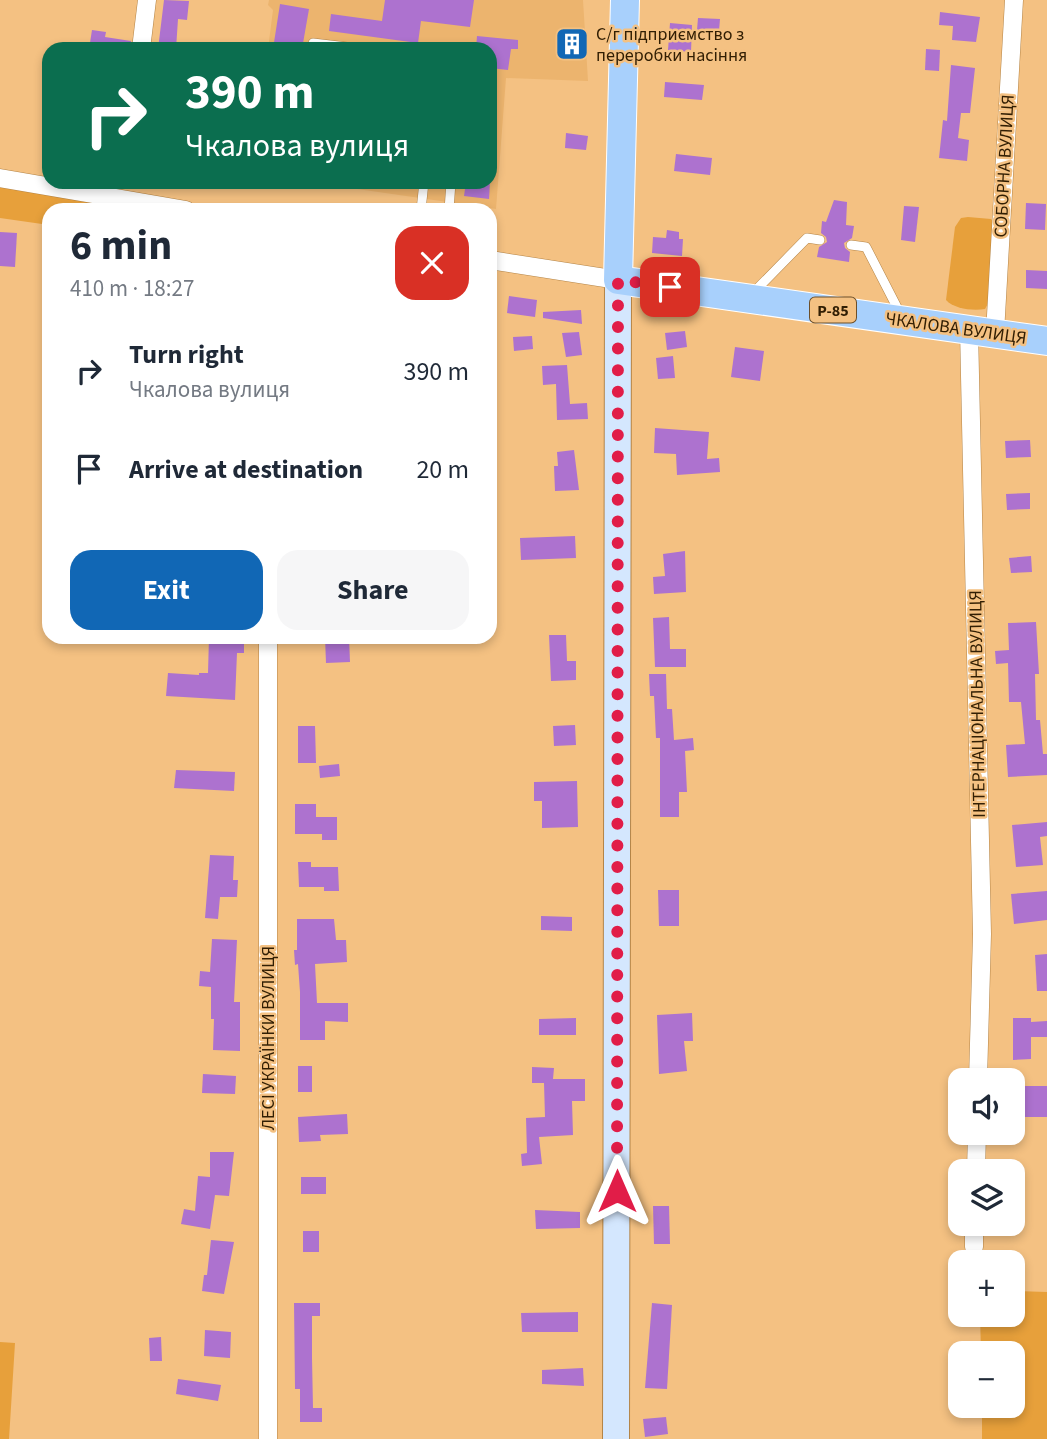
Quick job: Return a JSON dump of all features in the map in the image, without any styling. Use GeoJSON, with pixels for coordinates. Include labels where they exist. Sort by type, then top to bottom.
{"type":"FeatureCollection","features":[{"type":"Feature","properties":{"kind":"main road"},"geometry":{"type":"LineString","coordinates":[[617,1439],[618,280],[625,0]]}},
{"type":"Feature","properties":{"kind":"main road","name":"ЧКАЛОВА ВУЛИЦЯ"},"geometry":{"type":"LineString","coordinates":[[618,280],[1047,341]]}},
{"type":"Feature","properties":{"kind":"street"},"geometry":{"type":"LineString","coordinates":[[142,42],[147,0]]}},
{"type":"Feature","properties":{"kind":"street","name":"СОБОРНА ВУЛИЦЯ"},"geometry":{"type":"LineString","coordinates":[[982,331],[1014,0]]}},
{"type":"Feature","properties":{"kind":"street"},"geometry":{"type":"LineString","coordinates":[[0,178],[42,182]]}},
{"type":"Feature","properties":{"kind":"street"},"geometry":{"type":"LineString","coordinates":[[124,190],[164,203]]}},
{"type":"Feature","properties":{"kind":"street","name":"ЧКАЛОВА ВУЛИЦЯ"},"geometry":{"type":"LineString","coordinates":[[497,261],[618,280]]}},
{"type":"Feature","properties":{"kind":"street","name":"ІНТЕРНАЦІОНАЛЬНА ВУЛИЦЯ"},"geometry":{"type":"LineString","coordinates":[[978,1068],[982,934],[982,331]]}},
{"type":"Feature","properties":{"kind":"street","name":"ЛЕСІ УКРАЇНКИ ВУЛИЦЯ"},"geometry":{"type":"LineString","coordinates":[[268,644],[268,1439]]}},
{"type":"Feature","properties":{"kind":"street"},"geometry":{"type":"LineString","coordinates":[[974,1236],[974,1247]]}},
{"type":"Feature","properties":{"kind":"lane"},"geometry":{"type":"LineString","coordinates":[[748,298],[807,238],[820,240]]}},
{"type":"Feature","properties":{"kind":"lane"},"geometry":{"type":"LineString","coordinates":[[851,245],[866,247],[904,320]]}},
{"type":"Feature","properties":{"kind":"shaded area"},"geometry":{"type":"Polygon","coordinates":[[[269,0],[583,0],[588,81],[506,78],[496,203],[454,203],[357,189],[497,189],[497,42],[269,42],[273,10],[268,5],[269,0]]]}},
{"type":"Feature","properties":{"kind":"shaded area"},"geometry":{"type":"Polygon","coordinates":[[[0,186],[102,203],[42,203],[42,224],[0,218],[0,186]]]}},
{"type":"Feature","properties":{"kind":"shaded area"},"geometry":{"type":"Polygon","coordinates":[[[961,218],[991,219],[994,222],[989,302],[985,309],[964,309],[946,300],[955,227],[961,218]]]}},
{"type":"Feature","properties":{"kind":"shaded area"},"geometry":{"type":"Polygon","coordinates":[[[1025,1291],[1047,1292],[1047,1439],[982,1439],[982,1418],[1025,1418],[1025,1341],[981,1341],[980,1327],[1025,1327],[1025,1291]]]}},
{"type":"Feature","properties":{"kind":"shaded area"},"geometry":{"type":"Polygon","coordinates":[[[0,1342],[15,1343],[9,1439],[0,1439],[0,1342]]]}},
{"type":"Feature","properties":{"kind":"building"},"geometry":{"type":"Polygon","coordinates":[[[164,0],[189,1],[187,20],[178,19],[176,42],[159,42],[164,0]]]}},
{"type":"Feature","properties":{"kind":"building"},"geometry":{"type":"Polygon","coordinates":[[[385,0],[474,0],[470,27],[421,21],[418,42],[329,31],[331,14],[382,21],[385,0]]]}},
{"type":"Feature","properties":{"kind":"building"},"geometry":{"type":"Polygon","coordinates":[[[280,4],[309,9],[303,42],[274,42],[280,4]]]}},
{"type":"Feature","properties":{"kind":"building"},"geometry":{"type":"Polygon","coordinates":[[[940,12],[980,17],[976,42],[952,40],[953,26],[939,25],[940,12]]]}},
{"type":"Feature","properties":{"kind":"building"},"geometry":{"type":"Polygon","coordinates":[[[698,18],[720,19],[719,31],[697,30],[698,18]]]}},
{"type":"Feature","properties":{"kind":"building"},"geometry":{"type":"Polygon","coordinates":[[[670,23],[692,25],[691,52],[668,50],[670,23]]]}},
{"type":"Feature","properties":{"kind":"building","name":"С/г підприємство з переробки насіння"},"geometry":{"type":"Polygon","coordinates":[[[583,28],[584,59],[560,59],[560,29],[583,28]]]}},
{"type":"Feature","properties":{"kind":"building"},"geometry":{"type":"Polygon","coordinates":[[[92,30],[106,32],[105,37],[131,41],[131,42],[90,42],[92,30]]]}},
{"type":"Feature","properties":{"kind":"building"},"geometry":{"type":"Polygon","coordinates":[[[477,36],[518,40],[518,49],[511,49],[508,70],[497,69],[497,42],[477,42],[477,36]]]}},
{"type":"Feature","properties":{"kind":"building"},"geometry":{"type":"Polygon","coordinates":[[[926,49],[940,50],[939,71],[925,70],[926,49]]]}},
{"type":"Feature","properties":{"kind":"building"},"geometry":{"type":"Polygon","coordinates":[[[951,65],[975,68],[970,113],[961,113],[958,138],[969,140],[967,161],[939,158],[943,120],[947,121],[951,65]]]}},
{"type":"Feature","properties":{"kind":"building"},"geometry":{"type":"Polygon","coordinates":[[[665,82],[704,85],[702,100],[664,97],[665,82]]]}},
{"type":"Feature","properties":{"kind":"building"},"geometry":{"type":"Polygon","coordinates":[[[566,133],[588,136],[586,150],[565,148],[566,133]]]}},
{"type":"Feature","properties":{"kind":"building"},"geometry":{"type":"Polygon","coordinates":[[[676,154],[712,158],[710,175],[674,171],[676,154]]]}},
{"type":"Feature","properties":{"kind":"building"},"geometry":{"type":"Polygon","coordinates":[[[465,189],[490,189],[489,199],[464,196],[465,189]]]}},
{"type":"Feature","properties":{"kind":"building"},"geometry":{"type":"Polygon","coordinates":[[[834,200],[847,202],[846,225],[854,226],[852,238],[844,243],[850,252],[849,262],[817,257],[819,247],[827,242],[821,233],[822,221],[826,222],[834,200]]]}},
{"type":"Feature","properties":{"kind":"building"},"geometry":{"type":"Polygon","coordinates":[[[1026,203],[1046,204],[1045,230],[1025,229],[1026,203]]]}},
{"type":"Feature","properties":{"kind":"building"},"geometry":{"type":"Polygon","coordinates":[[[904,206],[919,207],[915,242],[901,240],[904,206]]]}},
{"type":"Feature","properties":{"kind":"building"},"geometry":{"type":"Polygon","coordinates":[[[667,230],[679,232],[679,239],[683,239],[682,256],[652,253],[653,237],[666,238],[667,230]]]}},
{"type":"Feature","properties":{"kind":"building"},"geometry":{"type":"Polygon","coordinates":[[[0,232],[17,233],[15,267],[0,266],[0,232]]]}},
{"type":"Feature","properties":{"kind":"building"},"geometry":{"type":"Polygon","coordinates":[[[1026,270],[1047,271],[1047,289],[1026,288],[1026,270]]]}},
{"type":"Feature","properties":{"kind":"building"},"geometry":{"type":"Polygon","coordinates":[[[509,296],[537,300],[535,317],[507,313],[509,296]]]}},
{"type":"Feature","properties":{"kind":"building"},"geometry":{"type":"Polygon","coordinates":[[[581,310],[582,324],[543,318],[543,312],[581,310]]]}},
{"type":"Feature","properties":{"kind":"building"},"geometry":{"type":"Polygon","coordinates":[[[685,331],[687,347],[667,350],[665,333],[685,331]]]}},
{"type":"Feature","properties":{"kind":"building"},"geometry":{"type":"Polygon","coordinates":[[[579,332],[582,355],[566,357],[562,333],[579,332]]]}},
{"type":"Feature","properties":{"kind":"building"},"geometry":{"type":"Polygon","coordinates":[[[532,336],[533,349],[514,351],[513,337],[532,336]]]}},
{"type":"Feature","properties":{"kind":"building"},"geometry":{"type":"Polygon","coordinates":[[[735,347],[764,351],[760,381],[731,377],[735,347]]]}},
{"type":"Feature","properties":{"kind":"building"},"geometry":{"type":"Polygon","coordinates":[[[673,356],[675,378],[658,379],[656,358],[673,356]]]}},
{"type":"Feature","properties":{"kind":"building"},"geometry":{"type":"Polygon","coordinates":[[[567,365],[570,404],[587,403],[588,419],[557,420],[556,384],[543,385],[542,366],[567,365]]]}},
{"type":"Feature","properties":{"kind":"building"},"geometry":{"type":"Polygon","coordinates":[[[655,428],[709,432],[707,459],[719,458],[720,472],[677,475],[676,454],[654,453],[655,428]]]}},
{"type":"Feature","properties":{"kind":"building"},"geometry":{"type":"Polygon","coordinates":[[[1030,440],[1031,457],[1006,458],[1005,441],[1030,440]]]}},
{"type":"Feature","properties":{"kind":"building"},"geometry":{"type":"Polygon","coordinates":[[[574,450],[579,490],[555,491],[554,466],[558,466],[557,452],[574,450]]]}},
{"type":"Feature","properties":{"kind":"building"},"geometry":{"type":"Polygon","coordinates":[[[1030,493],[1030,509],[1007,510],[1006,494],[1030,493]]]}},
{"type":"Feature","properties":{"kind":"building"},"geometry":{"type":"Polygon","coordinates":[[[575,536],[576,558],[521,560],[520,538],[575,536]]]}},
{"type":"Feature","properties":{"kind":"building"},"geometry":{"type":"Polygon","coordinates":[[[685,551],[686,592],[654,594],[653,577],[665,576],[663,554],[685,551]]]}},
{"type":"Feature","properties":{"kind":"building"},"geometry":{"type":"Polygon","coordinates":[[[1031,556],[1032,572],[1011,573],[1009,558],[1031,556]]]}},
{"type":"Feature","properties":{"kind":"building"},"geometry":{"type":"Polygon","coordinates":[[[669,617],[670,649],[686,649],[686,667],[655,667],[653,618],[669,617]]]}},
{"type":"Feature","properties":{"kind":"building"},"geometry":{"type":"Polygon","coordinates":[[[1036,622],[1039,674],[1035,674],[1036,720],[1040,720],[1043,754],[1047,754],[1047,775],[1008,777],[1006,745],[1025,744],[1021,702],[1009,702],[1008,663],[996,664],[995,651],[1009,650],[1008,623],[1036,622]]]}},
{"type":"Feature","properties":{"kind":"building"},"geometry":{"type":"Polygon","coordinates":[[[549,635],[566,635],[567,661],[576,661],[576,680],[551,681],[549,635]]]}},
{"type":"Feature","properties":{"kind":"building"},"geometry":{"type":"Polygon","coordinates":[[[209,644],[244,644],[244,653],[237,653],[235,700],[166,696],[168,673],[208,673],[209,644]]]}},
{"type":"Feature","properties":{"kind":"building"},"geometry":{"type":"Polygon","coordinates":[[[325,644],[349,644],[350,662],[326,663],[325,644]]]}},
{"type":"Feature","properties":{"kind":"building"},"geometry":{"type":"Polygon","coordinates":[[[649,674],[666,674],[667,709],[672,709],[674,740],[693,738],[694,750],[685,751],[687,792],[679,792],[679,817],[660,817],[660,738],[656,738],[654,696],[650,696],[649,674]]]}},
{"type":"Feature","properties":{"kind":"building"},"geometry":{"type":"Polygon","coordinates":[[[575,725],[576,745],[554,746],[553,726],[575,725]]]}},
{"type":"Feature","properties":{"kind":"building"},"geometry":{"type":"Polygon","coordinates":[[[298,726],[315,726],[316,763],[298,763],[298,726]]]}},
{"type":"Feature","properties":{"kind":"building"},"geometry":{"type":"Polygon","coordinates":[[[339,764],[340,776],[320,778],[319,766],[339,764]]]}},
{"type":"Feature","properties":{"kind":"building"},"geometry":{"type":"Polygon","coordinates":[[[176,770],[235,772],[234,791],[174,788],[176,770]]]}},
{"type":"Feature","properties":{"kind":"building"},"geometry":{"type":"Polygon","coordinates":[[[577,781],[578,827],[542,828],[542,801],[534,801],[534,782],[577,781]]]}},
{"type":"Feature","properties":{"kind":"building"},"geometry":{"type":"Polygon","coordinates":[[[295,804],[316,804],[316,817],[337,817],[337,840],[322,840],[322,834],[295,834],[295,804]]]}},
{"type":"Feature","properties":{"kind":"building"},"geometry":{"type":"Polygon","coordinates":[[[1047,822],[1047,836],[1040,837],[1043,865],[1016,867],[1012,825],[1047,822]]]}},
{"type":"Feature","properties":{"kind":"building"},"geometry":{"type":"Polygon","coordinates":[[[210,855],[234,856],[233,880],[238,880],[237,897],[220,897],[218,919],[205,918],[210,855]]]}},
{"type":"Feature","properties":{"kind":"building"},"geometry":{"type":"Polygon","coordinates":[[[298,862],[311,862],[311,867],[338,867],[339,891],[324,891],[324,887],[299,887],[298,862]]]}},
{"type":"Feature","properties":{"kind":"building"},"geometry":{"type":"Polygon","coordinates":[[[658,890],[679,890],[679,926],[659,926],[658,890]]]}},
{"type":"Feature","properties":{"kind":"building"},"geometry":{"type":"Polygon","coordinates":[[[1047,891],[1047,920],[1014,924],[1011,894],[1047,891]]]}},
{"type":"Feature","properties":{"kind":"building"},"geometry":{"type":"Polygon","coordinates":[[[541,916],[572,917],[572,931],[541,930],[541,916]]]}},
{"type":"Feature","properties":{"kind":"building"},"geometry":{"type":"Polygon","coordinates":[[[297,919],[334,919],[336,940],[346,940],[347,962],[315,964],[317,1003],[348,1003],[348,1022],[325,1021],[325,1040],[300,1040],[300,992],[294,950],[297,950],[297,919]]]}},
{"type":"Feature","properties":{"kind":"building"},"geometry":{"type":"Polygon","coordinates":[[[212,939],[237,940],[234,1002],[240,1002],[240,1051],[213,1050],[211,987],[199,986],[200,971],[210,972],[212,939]]]}},
{"type":"Feature","properties":{"kind":"building"},"geometry":{"type":"Polygon","coordinates":[[[1047,954],[1047,991],[1037,991],[1035,955],[1047,954]]]}},
{"type":"Feature","properties":{"kind":"building"},"geometry":{"type":"Polygon","coordinates":[[[692,1013],[693,1041],[684,1041],[687,1071],[659,1074],[657,1015],[692,1013]]]}},
{"type":"Feature","properties":{"kind":"building"},"geometry":{"type":"Polygon","coordinates":[[[576,1018],[576,1035],[539,1035],[539,1019],[576,1018]]]}},
{"type":"Feature","properties":{"kind":"building"},"geometry":{"type":"Polygon","coordinates":[[[1013,1018],[1031,1018],[1031,1022],[1047,1021],[1047,1037],[1031,1037],[1031,1059],[1013,1060],[1013,1018]]]}},
{"type":"Feature","properties":{"kind":"building"},"geometry":{"type":"Polygon","coordinates":[[[298,1066],[312,1066],[312,1092],[298,1092],[298,1066]]]}},
{"type":"Feature","properties":{"kind":"building"},"geometry":{"type":"Polygon","coordinates":[[[532,1067],[554,1068],[553,1079],[585,1079],[585,1101],[572,1101],[573,1135],[539,1137],[542,1164],[522,1166],[521,1154],[527,1153],[526,1118],[545,1117],[544,1083],[532,1083],[532,1067]]]}},
{"type":"Feature","properties":{"kind":"building"},"geometry":{"type":"Polygon","coordinates":[[[203,1074],[236,1076],[235,1094],[202,1093],[203,1074]]]}},
{"type":"Feature","properties":{"kind":"building"},"geometry":{"type":"Polygon","coordinates":[[[1025,1086],[1047,1086],[1047,1117],[1025,1117],[1025,1086]]]}},
{"type":"Feature","properties":{"kind":"building"},"geometry":{"type":"Polygon","coordinates":[[[347,1114],[348,1134],[320,1135],[321,1141],[299,1142],[298,1117],[347,1114]]]}},
{"type":"Feature","properties":{"kind":"building"},"geometry":{"type":"Polygon","coordinates":[[[210,1152],[234,1152],[229,1196],[215,1195],[210,1229],[181,1224],[184,1209],[195,1211],[198,1176],[210,1177],[210,1152]]]}},
{"type":"Feature","properties":{"kind":"building"},"geometry":{"type":"Polygon","coordinates":[[[301,1177],[326,1177],[326,1194],[301,1194],[301,1177]]]}},
{"type":"Feature","properties":{"kind":"building"},"geometry":{"type":"Polygon","coordinates":[[[653,1206],[669,1206],[670,1244],[654,1244],[653,1206]]]}},
{"type":"Feature","properties":{"kind":"building"},"geometry":{"type":"Polygon","coordinates":[[[535,1210],[580,1212],[580,1228],[536,1229],[535,1210]]]}},
{"type":"Feature","properties":{"kind":"building"},"geometry":{"type":"Polygon","coordinates":[[[303,1231],[319,1231],[319,1252],[303,1252],[303,1231]]]}},
{"type":"Feature","properties":{"kind":"building"},"geometry":{"type":"Polygon","coordinates":[[[211,1240],[234,1242],[224,1294],[202,1291],[204,1275],[207,1275],[211,1240]]]}},
{"type":"Feature","properties":{"kind":"building"},"geometry":{"type":"Polygon","coordinates":[[[294,1303],[320,1303],[320,1316],[312,1316],[312,1358],[313,1408],[322,1408],[322,1422],[300,1422],[300,1389],[295,1389],[294,1303]]]}},
{"type":"Feature","properties":{"kind":"building"},"geometry":{"type":"Polygon","coordinates":[[[652,1303],[672,1305],[667,1389],[645,1388],[652,1303]]]}},
{"type":"Feature","properties":{"kind":"building"},"geometry":{"type":"Polygon","coordinates":[[[578,1312],[578,1332],[522,1332],[521,1313],[578,1312]]]}},
{"type":"Feature","properties":{"kind":"building"},"geometry":{"type":"Polygon","coordinates":[[[205,1330],[231,1332],[230,1358],[204,1356],[205,1330]]]}},
{"type":"Feature","properties":{"kind":"building"},"geometry":{"type":"Polygon","coordinates":[[[161,1337],[162,1361],[150,1361],[149,1338],[161,1337]]]}},
{"type":"Feature","properties":{"kind":"building"},"geometry":{"type":"Polygon","coordinates":[[[583,1368],[584,1386],[542,1384],[542,1370],[583,1368]]]}},
{"type":"Feature","properties":{"kind":"building"},"geometry":{"type":"Polygon","coordinates":[[[178,1379],[221,1385],[218,1401],[176,1394],[178,1379]]]}},
{"type":"Feature","properties":{"kind":"building"},"geometry":{"type":"Polygon","coordinates":[[[666,1417],[668,1434],[645,1437],[643,1419],[666,1417]]]}},
{"type":"Feature","properties":{"kind":"place","name":"С/г підприємство з переробки насіння"},"geometry":{"type":"Point","coordinates":[572,44]}},
{"type":"Feature","properties":{"kind":"route"},"geometry":{"type":"LineString","coordinates":[[617,1191],[618,280],[670,287]]}}]}
